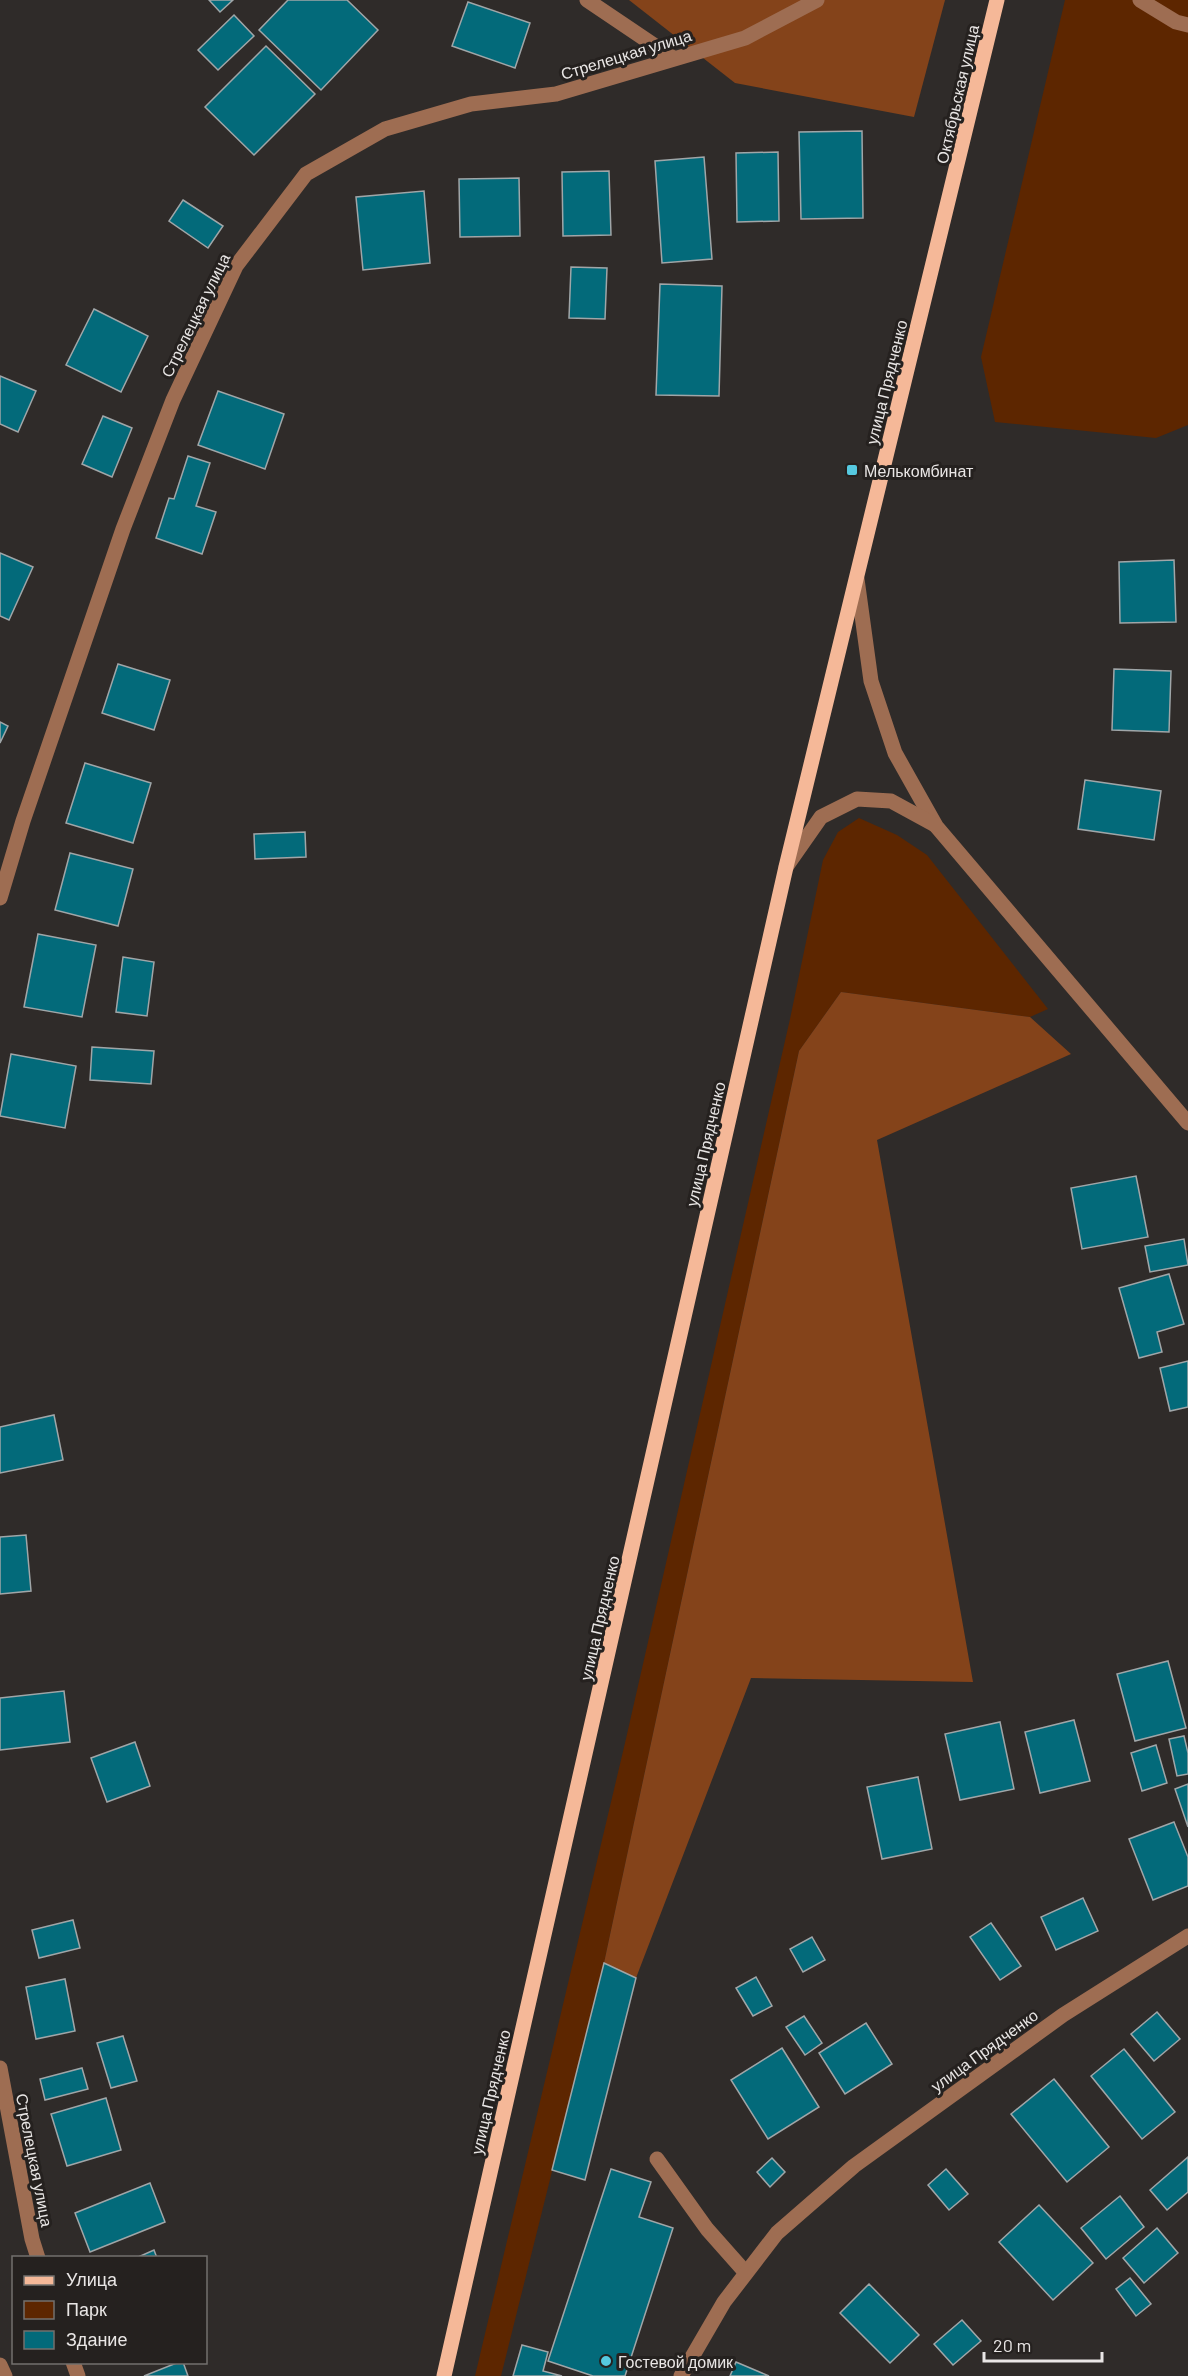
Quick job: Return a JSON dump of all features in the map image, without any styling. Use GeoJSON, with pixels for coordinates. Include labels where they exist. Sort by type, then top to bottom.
{"type":"FeatureCollection","features":[{"type":"Feature","properties":{"kind":"main road","name":"Октябрьская улица"},"geometry":{"type":"LineString","coordinates":[[951,196],[998,0]]}},
{"type":"Feature","properties":{"kind":"main road","name":"улица Прядченко"},"geometry":{"type":"LineString","coordinates":[[444,2376],[786,867],[951,196]]}},
{"type":"Feature","properties":{"kind":"street"},"geometry":{"type":"LineString","coordinates":[[587,0],[673,58]]}},
{"type":"Feature","properties":{"kind":"street","name":"Стрелецкая улица"},"geometry":{"type":"LineString","coordinates":[[0,898],[23,821],[119,541],[173,400],[236,266],[306,174],[385,129],[471,104],[556,94],[745,38],[817,0]]}},
{"type":"Feature","properties":{"kind":"street"},"geometry":{"type":"LineString","coordinates":[[1140,0],[1176,22],[1188,25]]}},
{"type":"Feature","properties":{"kind":"street","name":"улица Прядченко"},"geometry":{"type":"LineString","coordinates":[[856,576],[870,681],[894,753],[936,826],[1188,1123]]}},
{"type":"Feature","properties":{"kind":"street","name":"улица Прядченко"},"geometry":{"type":"LineString","coordinates":[[786,867],[821,817],[857,799],[891,801],[936,826]]}},
{"type":"Feature","properties":{"kind":"street","name":"улица Прядченко"},"geometry":{"type":"LineString","coordinates":[[681,2376],[724,2302],[777,2233],[854,2166],[1063,2015],[1188,1936]]}},
{"type":"Feature","properties":{"kind":"street","name":"Стрелецкая улица"},"geometry":{"type":"LineString","coordinates":[[0,2068],[32,2240],[37,2256]]}},
{"type":"Feature","properties":{"kind":"street"},"geometry":{"type":"LineString","coordinates":[[657,2159],[707,2229],[746,2273]]}},
{"type":"Feature","properties":{"kind":"street"},"geometry":{"type":"LineString","coordinates":[[0,2365],[4,2376]]}},
{"type":"Feature","properties":{"kind":"green space"},"geometry":{"type":"Polygon","coordinates":[[[1065,0],[1188,0],[1188,425],[1156,438],[995,422],[981,357],[1065,0]]]}},
{"type":"Feature","properties":{"kind":"green space"},"geometry":{"type":"Polygon","coordinates":[[[859,818],[897,835],[927,855],[1048,1009],[1030,1017],[841,992],[799,1051],[604,1963],[501,2376],[475,2376],[625,1743],[790,1019],[823,860],[838,832],[859,818]]]}},
{"type":"Feature","properties":{"kind":"shaded area"},"geometry":{"type":"Polygon","coordinates":[[[629,0],[945,0],[914,117],[735,83],[629,0]]]}},
{"type":"Feature","properties":{"kind":"shaded area"},"geometry":{"type":"Polygon","coordinates":[[[841,992],[1030,1017],[1071,1054],[877,1140],[973,1682],[751,1678],[636,1978],[604,1963],[799,1051],[841,992]]]}},
{"type":"Feature","properties":{"kind":"building"},"geometry":{"type":"Polygon","coordinates":[[[209,0],[233,0],[220,12],[209,0]]]}},
{"type":"Feature","properties":{"kind":"building"},"geometry":{"type":"Polygon","coordinates":[[[288,0],[347,0],[378,30],[321,90],[259,30],[288,0]]]}},
{"type":"Feature","properties":{"kind":"building"},"geometry":{"type":"Polygon","coordinates":[[[468,2],[530,23],[515,68],[452,46],[468,2]]]}},
{"type":"Feature","properties":{"kind":"building"},"geometry":{"type":"Polygon","coordinates":[[[234,15],[254,36],[218,70],[198,50],[234,15]]]}},
{"type":"Feature","properties":{"kind":"building"},"geometry":{"type":"Polygon","coordinates":[[[266,46],[315,94],[254,155],[205,107],[266,46]]]}},
{"type":"Feature","properties":{"kind":"building"},"geometry":{"type":"Polygon","coordinates":[[[862,131],[863,218],[801,219],[799,132],[862,131]]]}},
{"type":"Feature","properties":{"kind":"building"},"geometry":{"type":"Polygon","coordinates":[[[778,152],[779,221],[737,222],[736,153],[778,152]]]}},
{"type":"Feature","properties":{"kind":"building"},"geometry":{"type":"Polygon","coordinates":[[[704,157],[712,259],[662,263],[655,161],[704,157]]]}},
{"type":"Feature","properties":{"kind":"building"},"geometry":{"type":"Polygon","coordinates":[[[609,171],[611,235],[563,236],[562,172],[609,171]]]}},
{"type":"Feature","properties":{"kind":"building"},"geometry":{"type":"Polygon","coordinates":[[[519,178],[520,236],[460,237],[459,179],[519,178]]]}},
{"type":"Feature","properties":{"kind":"building"},"geometry":{"type":"Polygon","coordinates":[[[424,191],[430,263],[363,270],[356,197],[424,191]]]}},
{"type":"Feature","properties":{"kind":"building"},"geometry":{"type":"Polygon","coordinates":[[[183,200],[223,226],[208,248],[169,221],[183,200]]]}},
{"type":"Feature","properties":{"kind":"building"},"geometry":{"type":"Polygon","coordinates":[[[571,267],[607,268],[605,319],[569,318],[571,267]]]}},
{"type":"Feature","properties":{"kind":"building"},"geometry":{"type":"Polygon","coordinates":[[[660,284],[722,286],[719,396],[656,395],[660,284]]]}},
{"type":"Feature","properties":{"kind":"building"},"geometry":{"type":"Polygon","coordinates":[[[94,309],[148,336],[121,392],[66,365],[94,309]]]}},
{"type":"Feature","properties":{"kind":"building"},"geometry":{"type":"Polygon","coordinates":[[[0,376],[36,391],[18,432],[0,424],[0,376]]]}},
{"type":"Feature","properties":{"kind":"building"},"geometry":{"type":"Polygon","coordinates":[[[218,391],[284,414],[265,469],[198,445],[218,391]]]}},
{"type":"Feature","properties":{"kind":"building"},"geometry":{"type":"Polygon","coordinates":[[[103,416],[132,428],[112,477],[82,464],[103,416]]]}},
{"type":"Feature","properties":{"kind":"building"},"geometry":{"type":"Polygon","coordinates":[[[188,456],[210,463],[196,506],[216,512],[202,554],[156,538],[169,498],[174,499],[188,456]]]}},
{"type":"Feature","properties":{"kind":"building"},"geometry":{"type":"Polygon","coordinates":[[[0,553],[33,567],[9,620],[0,616],[0,553]]]}},
{"type":"Feature","properties":{"kind":"building"},"geometry":{"type":"Polygon","coordinates":[[[1174,560],[1176,622],[1120,623],[1119,562],[1174,560]]]}},
{"type":"Feature","properties":{"kind":"building"},"geometry":{"type":"Polygon","coordinates":[[[118,664],[170,680],[154,730],[102,713],[118,664]]]}},
{"type":"Feature","properties":{"kind":"building"},"geometry":{"type":"Polygon","coordinates":[[[1114,669],[1171,671],[1169,732],[1112,730],[1114,669]]]}},
{"type":"Feature","properties":{"kind":"building"},"geometry":{"type":"Polygon","coordinates":[[[0,722],[8,726],[0,743],[0,722]]]}},
{"type":"Feature","properties":{"kind":"building"},"geometry":{"type":"Polygon","coordinates":[[[85,763],[151,783],[133,843],[66,823],[85,763]]]}},
{"type":"Feature","properties":{"kind":"building"},"geometry":{"type":"Polygon","coordinates":[[[1085,780],[1161,791],[1154,840],[1078,829],[1085,780]]]}},
{"type":"Feature","properties":{"kind":"building"},"geometry":{"type":"Polygon","coordinates":[[[305,832],[306,857],[255,859],[254,834],[305,832]]]}},
{"type":"Feature","properties":{"kind":"building"},"geometry":{"type":"Polygon","coordinates":[[[70,853],[133,869],[118,926],[55,910],[70,853]]]}},
{"type":"Feature","properties":{"kind":"building"},"geometry":{"type":"Polygon","coordinates":[[[38,934],[96,945],[82,1017],[24,1007],[38,934]]]}},
{"type":"Feature","properties":{"kind":"building"},"geometry":{"type":"Polygon","coordinates":[[[123,957],[154,962],[147,1016],[116,1012],[123,957]]]}},
{"type":"Feature","properties":{"kind":"building"},"geometry":{"type":"Polygon","coordinates":[[[92,1047],[154,1051],[151,1084],[90,1080],[92,1047]]]}},
{"type":"Feature","properties":{"kind":"building"},"geometry":{"type":"Polygon","coordinates":[[[11,1054],[76,1066],[65,1128],[0,1116],[11,1054]]]}},
{"type":"Feature","properties":{"kind":"building"},"geometry":{"type":"Polygon","coordinates":[[[1136,1176],[1148,1237],[1082,1249],[1071,1188],[1136,1176]]]}},
{"type":"Feature","properties":{"kind":"building"},"geometry":{"type":"Polygon","coordinates":[[[1184,1239],[1188,1265],[1150,1272],[1145,1246],[1184,1239]]]}},
{"type":"Feature","properties":{"kind":"building"},"geometry":{"type":"Polygon","coordinates":[[[1169,1274],[1184,1324],[1157,1332],[1162,1352],[1139,1358],[1119,1288],[1169,1274]]]}},
{"type":"Feature","properties":{"kind":"building"},"geometry":{"type":"Polygon","coordinates":[[[1188,1361],[1188,1407],[1170,1411],[1160,1368],[1188,1361]]]}},
{"type":"Feature","properties":{"kind":"building"},"geometry":{"type":"Polygon","coordinates":[[[54,1415],[63,1460],[0,1473],[0,1427],[54,1415]]]}},
{"type":"Feature","properties":{"kind":"building"},"geometry":{"type":"Polygon","coordinates":[[[26,1535],[31,1591],[0,1594],[0,1537],[26,1535]]]}},
{"type":"Feature","properties":{"kind":"building"},"geometry":{"type":"Polygon","coordinates":[[[1168,1661],[1186,1728],[1135,1741],[1117,1674],[1168,1661]]]}},
{"type":"Feature","properties":{"kind":"building"},"geometry":{"type":"Polygon","coordinates":[[[64,1691],[70,1742],[0,1750],[0,1698],[64,1691]]]}},
{"type":"Feature","properties":{"kind":"building"},"geometry":{"type":"Polygon","coordinates":[[[1074,1720],[1090,1781],[1040,1793],[1025,1732],[1074,1720]]]}},
{"type":"Feature","properties":{"kind":"building"},"geometry":{"type":"Polygon","coordinates":[[[1000,1722],[1014,1789],[960,1800],[945,1734],[1000,1722]]]}},
{"type":"Feature","properties":{"kind":"building"},"geometry":{"type":"Polygon","coordinates":[[[1184,1736],[1188,1753],[1188,1774],[1177,1776],[1169,1739],[1184,1736]]]}},
{"type":"Feature","properties":{"kind":"building"},"geometry":{"type":"Polygon","coordinates":[[[135,1742],[150,1786],[107,1802],[91,1758],[135,1742]]]}},
{"type":"Feature","properties":{"kind":"building"},"geometry":{"type":"Polygon","coordinates":[[[1156,1745],[1167,1783],[1142,1791],[1131,1753],[1156,1745]]]}},
{"type":"Feature","properties":{"kind":"building"},"geometry":{"type":"Polygon","coordinates":[[[918,1777],[932,1849],[882,1859],[867,1787],[918,1777]]]}},
{"type":"Feature","properties":{"kind":"building"},"geometry":{"type":"Polygon","coordinates":[[[1188,1784],[1188,1827],[1175,1789],[1188,1784]]]}},
{"type":"Feature","properties":{"kind":"building"},"geometry":{"type":"Polygon","coordinates":[[[1174,1822],[1188,1857],[1188,1886],[1153,1900],[1129,1839],[1174,1822]]]}},
{"type":"Feature","properties":{"kind":"building"},"geometry":{"type":"Polygon","coordinates":[[[1083,1898],[1098,1931],[1056,1950],[1041,1917],[1083,1898]]]}},
{"type":"Feature","properties":{"kind":"building"},"geometry":{"type":"Polygon","coordinates":[[[73,1920],[80,1948],[39,1958],[32,1930],[73,1920]]]}},
{"type":"Feature","properties":{"kind":"building"},"geometry":{"type":"Polygon","coordinates":[[[991,1923],[1021,1966],[1000,1980],[970,1937],[991,1923]]]}},
{"type":"Feature","properties":{"kind":"building"},"geometry":{"type":"Polygon","coordinates":[[[812,1937],[825,1960],[803,1972],[790,1949],[812,1937]]]}},
{"type":"Feature","properties":{"kind":"building"},"geometry":{"type":"Polygon","coordinates":[[[604,1963],[636,1978],[585,2180],[552,2170],[604,1963]]]}},
{"type":"Feature","properties":{"kind":"building"},"geometry":{"type":"Polygon","coordinates":[[[756,1977],[772,2006],[753,2016],[736,1988],[756,1977]]]}},
{"type":"Feature","properties":{"kind":"building"},"geometry":{"type":"Polygon","coordinates":[[[65,1979],[75,2031],[36,2039],[26,1987],[65,1979]]]}},
{"type":"Feature","properties":{"kind":"building"},"geometry":{"type":"Polygon","coordinates":[[[1157,2012],[1180,2039],[1154,2061],[1131,2034],[1157,2012]]]}},
{"type":"Feature","properties":{"kind":"building"},"geometry":{"type":"Polygon","coordinates":[[[804,2016],[822,2043],[805,2055],[786,2027],[804,2016]]]}},
{"type":"Feature","properties":{"kind":"building"},"geometry":{"type":"Polygon","coordinates":[[[866,2023],[892,2064],[845,2094],[819,2053],[866,2023]]]}},
{"type":"Feature","properties":{"kind":"building"},"geometry":{"type":"Polygon","coordinates":[[[123,2036],[137,2081],[111,2088],[97,2043],[123,2036]]]}},
{"type":"Feature","properties":{"kind":"building"},"geometry":{"type":"Polygon","coordinates":[[[782,2048],[819,2107],[768,2139],[731,2080],[782,2048]]]}},
{"type":"Feature","properties":{"kind":"building"},"geometry":{"type":"Polygon","coordinates":[[[1124,2049],[1175,2112],[1142,2139],[1091,2076],[1124,2049]]]}},
{"type":"Feature","properties":{"kind":"building"},"geometry":{"type":"Polygon","coordinates":[[[82,2068],[88,2089],[45,2100],[40,2079],[82,2068]]]}},
{"type":"Feature","properties":{"kind":"building"},"geometry":{"type":"Polygon","coordinates":[[[1054,2079],[1109,2147],[1067,2182],[1011,2114],[1054,2079]]]}},
{"type":"Feature","properties":{"kind":"building"},"geometry":{"type":"Polygon","coordinates":[[[106,2098],[121,2150],[67,2166],[51,2114],[106,2098]]]}},
{"type":"Feature","properties":{"kind":"building"},"geometry":{"type":"Polygon","coordinates":[[[1188,2157],[1188,2192],[1167,2210],[1150,2190],[1188,2157]]]}},
{"type":"Feature","properties":{"kind":"building"},"geometry":{"type":"Polygon","coordinates":[[[772,2158],[785,2172],[770,2187],[757,2172],[772,2158]]]}},
{"type":"Feature","properties":{"kind":"building"},"geometry":{"type":"Polygon","coordinates":[[[611,2169],[651,2182],[639,2217],[673,2228],[625,2376],[593,2376],[548,2361],[611,2169]]]}},
{"type":"Feature","properties":{"kind":"building"},"geometry":{"type":"Polygon","coordinates":[[[946,2169],[968,2194],[949,2210],[928,2185],[946,2169]]]}},
{"type":"Feature","properties":{"kind":"building"},"geometry":{"type":"Polygon","coordinates":[[[150,2183],[165,2222],[90,2252],[75,2213],[150,2183]]]}},
{"type":"Feature","properties":{"kind":"building"},"geometry":{"type":"Polygon","coordinates":[[[1120,2196],[1144,2227],[1106,2259],[1081,2228],[1120,2196]]]}},
{"type":"Feature","properties":{"kind":"building"},"geometry":{"type":"Polygon","coordinates":[[[1039,2205],[1093,2263],[1053,2300],[999,2242],[1039,2205]]]}},
{"type":"Feature","properties":{"kind":"building"},"geometry":{"type":"Polygon","coordinates":[[[1157,2228],[1178,2253],[1144,2283],[1123,2258],[1157,2228]]]}},
{"type":"Feature","properties":{"kind":"building"},"geometry":{"type":"Polygon","coordinates":[[[154,2250],[156,2256],[140,2256],[154,2250]]]}},
{"type":"Feature","properties":{"kind":"building"},"geometry":{"type":"Polygon","coordinates":[[[1130,2278],[1151,2304],[1136,2316],[1116,2289],[1130,2278]]]}},
{"type":"Feature","properties":{"kind":"building"},"geometry":{"type":"Polygon","coordinates":[[[869,2284],[919,2335],[890,2363],[840,2313],[869,2284]]]}},
{"type":"Feature","properties":{"kind":"building"},"geometry":{"type":"Polygon","coordinates":[[[962,2320],[981,2341],[953,2365],[934,2344],[962,2320]]]}},
{"type":"Feature","properties":{"kind":"building"},"geometry":{"type":"Polygon","coordinates":[[[522,2345],[548,2352],[543,2371],[562,2376],[513,2376],[522,2345]]]}},
{"type":"Feature","properties":{"kind":"building"},"geometry":{"type":"Polygon","coordinates":[[[736,2362],[769,2376],[730,2376],[736,2362]]]}},
{"type":"Feature","properties":{"kind":"building"},"geometry":{"type":"Polygon","coordinates":[[[174,2364],[184,2364],[188,2376],[144,2376],[174,2364]]]}},
{"type":"Feature","properties":{"kind":"place","name":"Мелькомбинат"},"geometry":{"type":"Point","coordinates":[852,470]}},
{"type":"Feature","properties":{"kind":"place","name":"Гостевой домик"},"geometry":{"type":"Point","coordinates":[606,2361]}}]}
